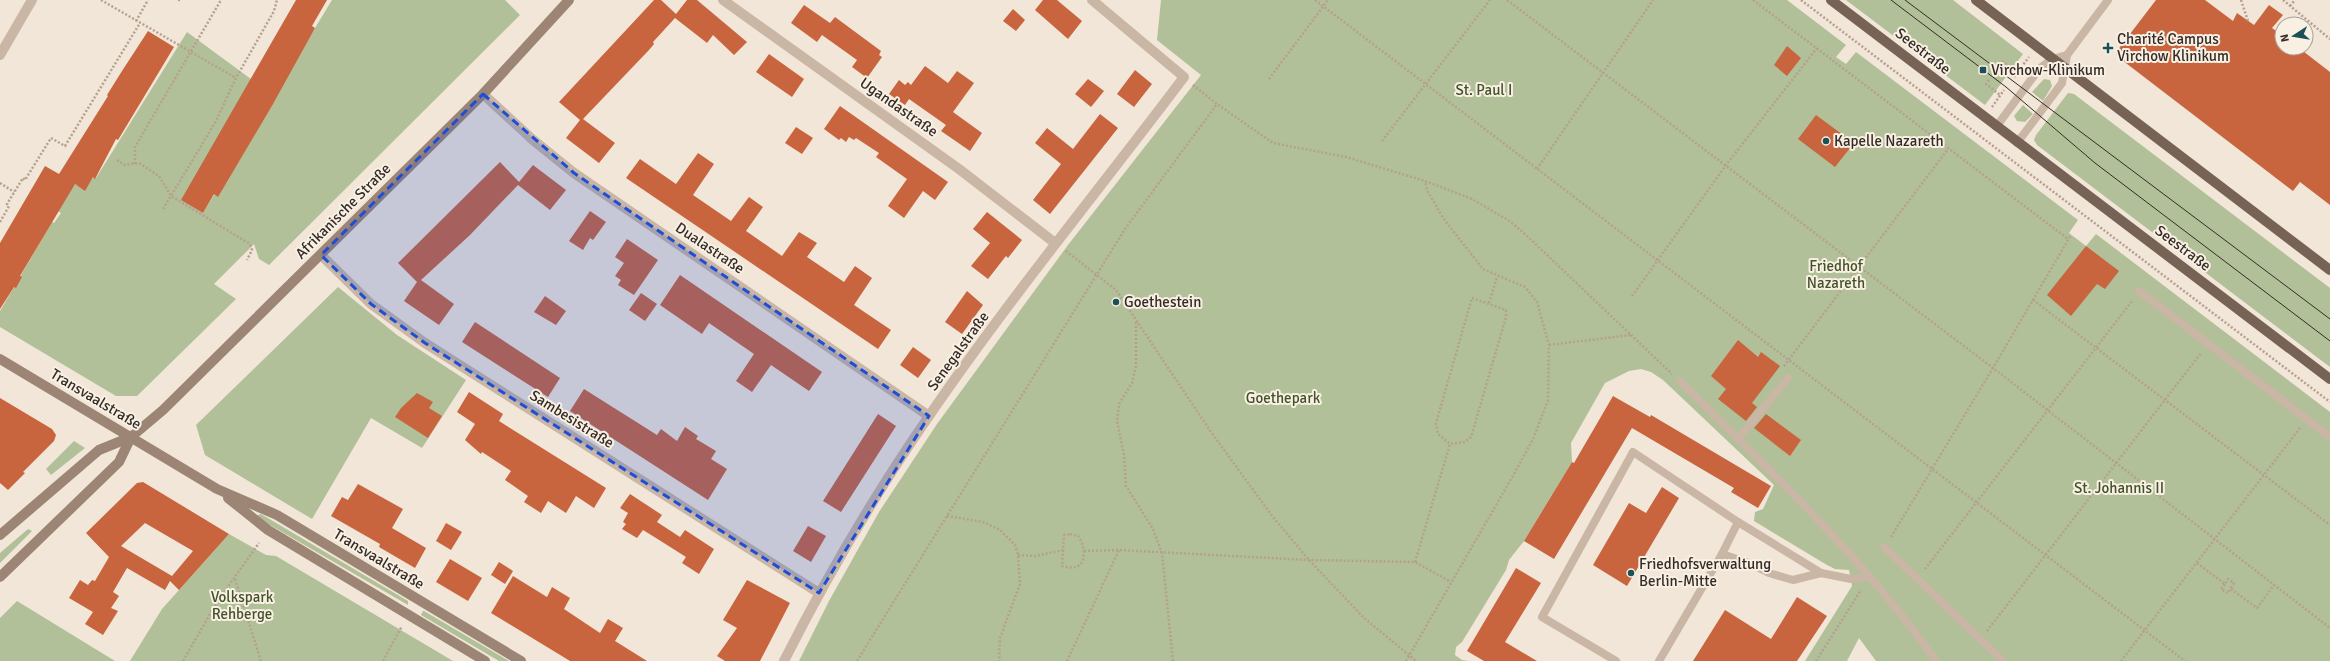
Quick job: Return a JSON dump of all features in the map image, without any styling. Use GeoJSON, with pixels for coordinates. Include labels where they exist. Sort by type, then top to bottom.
{"type":"FeatureCollection","features":[{"type":"Feature","properties":{"kind":"main road","name":"Seestraße"},"geometry":{"type":"LineString","coordinates":[[1831,0],[2017,143],[2330,379]]}},
{"type":"Feature","properties":{"kind":"main road"},"geometry":{"type":"LineString","coordinates":[[1976,0],[2066,70],[2128,114],[2330,270]]}},
{"type":"Feature","properties":{"kind":"street"},"geometry":{"type":"LineString","coordinates":[[0,55],[32,0]]}},
{"type":"Feature","properties":{"kind":"street","name":"Afrikanische Straße"},"geometry":{"type":"LineString","coordinates":[[0,535],[99,450],[131,437],[163,410],[483,94],[569,0]]}},
{"type":"Feature","properties":{"kind":"street","name":"Ugandastraße"},"geometry":{"type":"LineString","coordinates":[[723,0],[960,169],[1059,245]]}},
{"type":"Feature","properties":{"kind":"street"},"geometry":{"type":"LineString","coordinates":[[1092,0],[1188,80]]}},
{"type":"Feature","properties":{"kind":"street","name":"Senegalstraße"},"geometry":{"type":"LineString","coordinates":[[784,661],[819,593],[872,504],[929,416],[1059,245],[1188,80]]}},
{"type":"Feature","properties":{"kind":"street","name":"Dualastraße"},"geometry":{"type":"LineString","coordinates":[[483,94],[533,140],[574,173],[929,416]]}},
{"type":"Feature","properties":{"kind":"street","name":"Sambesistraße"},"geometry":{"type":"LineString","coordinates":[[320,255],[371,304],[425,343],[819,593]]}},
{"type":"Feature","properties":{"kind":"street","name":"Transvaalstraße"},"geometry":{"type":"LineString","coordinates":[[0,359],[217,489],[268,530],[485,661]]}},
{"type":"Feature","properties":{"kind":"street","name":"Afrikanische Straße"},"geometry":{"type":"LineString","coordinates":[[0,577],[119,462],[131,437]]}},
{"type":"Feature","properties":{"kind":"street","name":"Transvaalstraße"},"geometry":{"type":"LineString","coordinates":[[217,489],[277,515],[521,661]]}},
{"type":"Feature","properties":{"kind":"street"},"geometry":{"type":"LineString","coordinates":[[408,615],[418,599]]}},
{"type":"Feature","properties":{"kind":"lane"},"geometry":{"type":"LineString","coordinates":[[2017,143],[2062,83],[2066,70],[2067,55],[2108,0]]}},
{"type":"Feature","properties":{"kind":"lane"},"geometry":{"type":"LineString","coordinates":[[1996,127],[2039,69],[2052,59],[2067,55]]}},
{"type":"Feature","properties":{"kind":"lane"},"geometry":{"type":"LineString","coordinates":[[2139,291],[2330,436]]}},
{"type":"Feature","properties":{"kind":"lane"},"geometry":{"type":"LineString","coordinates":[[1738,439],[1788,378]]}},
{"type":"Feature","properties":{"kind":"lane"},"geometry":{"type":"LineString","coordinates":[[1680,381],[1774,475],[1869,577],[1936,661]]}},
{"type":"Feature","properties":{"kind":"lane"},"geometry":{"type":"LineString","coordinates":[[1616,661],[1542,616],[1633,452],[1738,522],[1821,573],[1851,579],[1869,577]]}},
{"type":"Feature","properties":{"kind":"lane"},"geometry":{"type":"LineString","coordinates":[[1658,661],[1722,554],[1738,522]]}},
{"type":"Feature","properties":{"kind":"lane"},"geometry":{"type":"LineString","coordinates":[[1884,547],[2003,661]]}},
{"type":"Feature","properties":{"kind":"lane"},"geometry":{"type":"LineString","coordinates":[[1722,554],[1749,563],[1769,573],[1793,580],[1821,573]]}},
{"type":"Feature","properties":{"kind":"path"},"geometry":{"type":"LineString","coordinates":[[101,0],[136,21],[191,50],[236,78]]}},
{"type":"Feature","properties":{"kind":"path"},"geometry":{"type":"LineString","coordinates":[[136,21],[148,0]]}},
{"type":"Feature","properties":{"kind":"path"},"geometry":{"type":"LineString","coordinates":[[135,164],[135,146],[221,0]]}},
{"type":"Feature","properties":{"kind":"path"},"geometry":{"type":"LineString","coordinates":[[163,209],[216,121],[236,78],[274,11],[277,0]]}},
{"type":"Feature","properties":{"kind":"path"},"geometry":{"type":"LineString","coordinates":[[1315,0],[2185,661]]}},
{"type":"Feature","properties":{"kind":"path"},"geometry":{"type":"LineString","coordinates":[[1269,78],[1328,0]]}},
{"type":"Feature","properties":{"kind":"path"},"geometry":{"type":"LineString","coordinates":[[1382,141],[1490,0]]}},
{"type":"Feature","properties":{"kind":"path"},"geometry":{"type":"LineString","coordinates":[[1507,0],[1993,368],[2330,628]]}},
{"type":"Feature","properties":{"kind":"path"},"geometry":{"type":"LineString","coordinates":[[1537,168],[1653,0]]}},
{"type":"Feature","properties":{"kind":"path"},"geometry":{"type":"LineString","coordinates":[[1753,0],[2068,239]]}},
{"type":"Feature","properties":{"kind":"path"},"geometry":{"type":"LineString","coordinates":[[1801,0],[2330,402]]}},
{"type":"Feature","properties":{"kind":"path"},"geometry":{"type":"LineString","coordinates":[[2241,0],[2248,21]]}},
{"type":"Feature","properties":{"kind":"path"},"geometry":{"type":"LineString","coordinates":[[2283,0],[2330,39]]}},
{"type":"Feature","properties":{"kind":"path"},"geometry":{"type":"LineString","coordinates":[[2290,6],[2295,0]]}},
{"type":"Feature","properties":{"kind":"path"},"geometry":{"type":"LineString","coordinates":[[0,222],[14,192],[23,178],[25,180],[51,138],[65,146],[140,23]]}},
{"type":"Feature","properties":{"kind":"path"},"geometry":{"type":"LineString","coordinates":[[1632,296],[1726,165],[1818,48]]}},
{"type":"Feature","properties":{"kind":"path"},"geometry":{"type":"LineString","coordinates":[[2014,77],[2029,57]]}},
{"type":"Feature","properties":{"kind":"path"},"geometry":{"type":"LineString","coordinates":[[1999,66],[2003,62],[2017,74]]}},
{"type":"Feature","properties":{"kind":"path"},"geometry":{"type":"LineString","coordinates":[[1188,80],[1217,104],[1273,143],[1346,157],[1425,181],[1472,199],[1508,220],[1525,234],[1680,381]]}},
{"type":"Feature","properties":{"kind":"path"},"geometry":{"type":"LineString","coordinates":[[1989,80],[1986,84],[2000,95]]}},
{"type":"Feature","properties":{"kind":"path"},"geometry":{"type":"LineString","coordinates":[[1990,109],[2004,90]]}},
{"type":"Feature","properties":{"kind":"path"},"geometry":{"type":"LineString","coordinates":[[857,661],[1098,276],[1125,229],[1217,104]]}},
{"type":"Feature","properties":{"kind":"path"},"geometry":{"type":"LineString","coordinates":[[1788,378],[1780,372],[1788,360],[1948,149]]}},
{"type":"Feature","properties":{"kind":"path"},"geometry":{"type":"LineString","coordinates":[[117,160],[124,165],[139,163],[159,176],[171,196],[250,244],[252,250],[247,260]]}},
{"type":"Feature","properties":{"kind":"path"},"geometry":{"type":"LineString","coordinates":[[1406,661],[1534,437],[1548,400],[1549,345],[1537,302],[1525,287],[1498,277],[1483,269],[1457,239],[1427,190],[1425,181]]}},
{"type":"Feature","properties":{"kind":"path"},"geometry":{"type":"LineString","coordinates":[[0,184],[14,192]]}},
{"type":"Feature","properties":{"kind":"path"},"geometry":{"type":"LineString","coordinates":[[1884,547],[1993,368],[2071,234]]}},
{"type":"Feature","properties":{"kind":"path"},"geometry":{"type":"LineString","coordinates":[[1059,245],[1116,290],[1216,438],[1273,517],[1309,560],[1363,617],[1416,661]]}},
{"type":"Feature","properties":{"kind":"path"},"geometry":{"type":"LineString","coordinates":[[1490,303],[1498,277]]}},
{"type":"Feature","properties":{"kind":"path"},"geometry":{"type":"LineString","coordinates":[[1917,579],[2139,291]]}},
{"type":"Feature","properties":{"kind":"path"},"geometry":{"type":"LineString","coordinates":[[1472,298],[1490,303],[1506,310],[1506,317],[1471,437],[1465,442],[1450,444],[1438,434],[1436,423],[1472,298]]}},
{"type":"Feature","properties":{"kind":"path"},"geometry":{"type":"LineString","coordinates":[[2033,300],[2330,525]]}},
{"type":"Feature","properties":{"kind":"path"},"geometry":{"type":"LineString","coordinates":[[1136,321],[1136,366],[1132,383],[1119,404],[1117,421],[1124,455],[1126,486],[1152,529],[1162,553],[1173,661]]}},
{"type":"Feature","properties":{"kind":"path"},"geometry":{"type":"LineString","coordinates":[[1549,345],[1631,335]]}},
{"type":"Feature","properties":{"kind":"path"},"geometry":{"type":"LineString","coordinates":[[1980,639],[2208,344]]}},
{"type":"Feature","properties":{"kind":"path"},"geometry":{"type":"LineString","coordinates":[[2122,661],[2307,419]]}},
{"type":"Feature","properties":{"kind":"path"},"geometry":{"type":"LineString","coordinates":[[1415,562],[1450,444]]}},
{"type":"Feature","properties":{"kind":"path"},"geometry":{"type":"LineString","coordinates":[[947,516],[983,522],[1000,530],[1015,546],[1018,555],[1020,584],[1000,638],[998,661]]}},
{"type":"Feature","properties":{"kind":"path"},"geometry":{"type":"LineString","coordinates":[[1070,534],[1078,536],[1083,542],[1084,551],[1083,560],[1078,566],[1062,566],[1064,535],[1070,534]]}},
{"type":"Feature","properties":{"kind":"path"},"geometry":{"type":"LineString","coordinates":[[183,661],[203,625],[259,542]]}},
{"type":"Feature","properties":{"kind":"path"},"geometry":{"type":"LineString","coordinates":[[1018,555],[1035,556],[1064,550]]}},
{"type":"Feature","properties":{"kind":"path"},"geometry":{"type":"LineString","coordinates":[[1084,551],[1118,550],[1309,560],[1415,562],[1451,582]]}},
{"type":"Feature","properties":{"kind":"path"},"geometry":{"type":"LineString","coordinates":[[1067,661],[1118,550]]}},
{"type":"Feature","properties":{"kind":"path"},"geometry":{"type":"LineString","coordinates":[[2197,563],[2224,584]]}},
{"type":"Feature","properties":{"kind":"path"},"geometry":{"type":"LineString","coordinates":[[1816,661],[1869,577]]}},
{"type":"Feature","properties":{"kind":"path"},"geometry":{"type":"LineString","coordinates":[[234,578],[261,661]]}},
{"type":"Feature","properties":{"kind":"path"},"geometry":{"type":"LineString","coordinates":[[2228,579],[2234,584],[2228,593],[2221,589],[2224,584],[2228,579]]}},
{"type":"Feature","properties":{"kind":"path"},"geometry":{"type":"LineString","coordinates":[[2231,588],[2257,608],[2274,585]]}},
{"type":"Feature","properties":{"kind":"path"},"geometry":{"type":"LineString","coordinates":[[390,661],[384,659],[408,615]]}},
{"type":"Feature","properties":{"kind":"highlighted area"},"geometry":{"type":"Polygon","coordinates":[[[483,94],[574,173],[929,416],[819,593],[425,343],[371,304],[321,255],[483,94]]]}},
{"type":"Feature","properties":{"kind":"green space"},"geometry":{"type":"Polygon","coordinates":[[[332,0],[505,0],[520,15],[269,265],[259,259],[254,244],[214,284],[236,299],[137,396],[116,396],[0,327],[0,311],[52,222],[54,223],[61,213],[58,211],[73,183],[85,190],[93,177],[96,178],[187,32],[255,82],[182,200],[203,213],[332,0]]]}},
{"type":"Feature","properties":{"kind":"green space"},"geometry":{"type":"Polygon","coordinates":[[[1161,0],[1787,0],[1846,45],[1836,57],[1846,64],[1856,52],[2078,220],[2069,233],[2086,246],[2096,234],[2330,412],[2330,661],[1876,661],[1859,638],[1847,661],[1805,661],[1852,586],[1849,570],[1835,569],[1827,565],[1754,521],[1755,512],[1763,509],[1774,485],[1663,380],[1651,372],[1641,369],[1629,371],[1605,383],[1571,443],[1572,462],[1524,541],[1509,560],[1506,570],[1462,642],[1456,647],[1455,655],[1462,660],[1469,661],[799,661],[829,601],[879,512],[937,424],[1068,245],[1201,75],[1157,40],[1161,0]]]}},
{"type":"Feature","properties":{"kind":"green space"},"geometry":{"type":"Polygon","coordinates":[[[1846,0],[1953,0],[2023,54],[1985,105],[1846,0]]]}},
{"type":"Feature","properties":{"kind":"green space"},"geometry":{"type":"Polygon","coordinates":[[[2044,79],[2050,80],[2052,86],[2043,101],[2032,92],[2044,79]]]}},
{"type":"Feature","properties":{"kind":"green space"},"geometry":{"type":"Polygon","coordinates":[[[2068,93],[2074,94],[2330,288],[2330,367],[2037,145],[2034,140],[2036,135],[2068,93]]]}},
{"type":"Feature","properties":{"kind":"green space"},"geometry":{"type":"Polygon","coordinates":[[[2023,105],[2033,114],[2025,122],[2017,121],[2014,116],[2023,105]]]}},
{"type":"Feature","properties":{"kind":"green space"},"geometry":{"type":"Polygon","coordinates":[[[338,287],[397,335],[466,380],[422,448],[371,418],[312,519],[205,455],[196,425],[338,287]]]}},
{"type":"Feature","properties":{"kind":"green space"},"geometry":{"type":"Polygon","coordinates":[[[74,441],[85,448],[51,475],[46,469],[74,441]]]}},
{"type":"Feature","properties":{"kind":"green space"},"geometry":{"type":"Polygon","coordinates":[[[261,514],[408,601],[408,605],[258,518],[258,515],[261,514]]]}},
{"type":"Feature","properties":{"kind":"green space"},"geometry":{"type":"Polygon","coordinates":[[[28,529],[32,531],[0,563],[0,553],[28,529]]]}},
{"type":"Feature","properties":{"kind":"green space","name":"Volkspark Rehberge"},"geometry":{"type":"Polygon","coordinates":[[[229,534],[266,555],[276,556],[453,661],[130,661],[162,609],[229,534]]]}},
{"type":"Feature","properties":{"kind":"green space"},"geometry":{"type":"Polygon","coordinates":[[[17,601],[115,661],[0,661],[0,618],[17,601]]]}},
{"type":"Feature","properties":{"kind":"green space"},"geometry":{"type":"Polygon","coordinates":[[[423,611],[509,661],[499,661],[421,615],[423,611]]]}},
{"type":"Feature","properties":{"kind":"building"},"geometry":{"type":"Polygon","coordinates":[[[296,0],[327,0],[312,26],[315,28],[273,104],[218,197],[214,194],[203,213],[181,200],[296,0]]]}},
{"type":"Feature","properties":{"kind":"building"},"geometry":{"type":"Polygon","coordinates":[[[654,0],[661,0],[676,14],[687,0],[697,0],[747,42],[734,55],[713,35],[707,43],[675,18],[653,42],[654,44],[649,50],[583,119],[615,143],[599,163],[566,138],[580,120],[559,102],[654,0]]]}},
{"type":"Feature","properties":{"kind":"building"},"geometry":{"type":"Polygon","coordinates":[[[1043,0],[1057,0],[1082,21],[1068,39],[1035,10],[1043,0]]]}},
{"type":"Feature","properties":{"kind":"building"},"geometry":{"type":"Polygon","coordinates":[[[2156,0],[2205,0],[2233,21],[2237,13],[2254,25],[2269,5],[2283,15],[2274,16],[2274,26],[2272,28],[2274,29],[2274,56],[2309,56],[2330,72],[2330,205],[2300,182],[2293,191],[2118,57],[2116,54],[2156,0]]]}},
{"type":"Feature","properties":{"kind":"building"},"geometry":{"type":"Polygon","coordinates":[[[804,5],[830,23],[835,17],[881,51],[879,55],[882,57],[867,78],[852,67],[857,60],[822,35],[817,42],[791,23],[804,5]]]}},
{"type":"Feature","properties":{"kind":"building"},"geometry":{"type":"Polygon","coordinates":[[[1013,9],[1025,20],[1016,31],[1003,21],[1013,9]]]}},
{"type":"Feature","properties":{"kind":"building"},"geometry":{"type":"Polygon","coordinates":[[[148,31],[174,47],[118,140],[116,139],[95,179],[93,177],[85,191],[75,184],[20,276],[22,277],[16,288],[14,287],[0,309],[0,243],[45,166],[59,174],[148,31]]]}},
{"type":"Feature","properties":{"kind":"building"},"geometry":{"type":"Polygon","coordinates":[[[1787,46],[1801,58],[1787,76],[1774,65],[1787,46]]]}},
{"type":"Feature","properties":{"kind":"building"},"geometry":{"type":"Polygon","coordinates":[[[769,54],[804,79],[792,97],[756,72],[769,54]]]}},
{"type":"Feature","properties":{"kind":"building"},"geometry":{"type":"Polygon","coordinates":[[[925,66],[948,83],[957,71],[974,83],[953,112],[982,133],[970,151],[941,131],[946,125],[909,99],[905,105],[889,94],[899,80],[905,85],[908,82],[911,85],[925,66]]]}},
{"type":"Feature","properties":{"kind":"building"},"geometry":{"type":"Polygon","coordinates":[[[1135,70],[1152,84],[1134,107],[1117,94],[1135,70]]]}},
{"type":"Feature","properties":{"kind":"building"},"geometry":{"type":"Polygon","coordinates":[[[1088,79],[1104,91],[1091,107],[1075,94],[1088,79]]]}},
{"type":"Feature","properties":{"kind":"building"},"geometry":{"type":"Polygon","coordinates":[[[840,106],[948,182],[935,200],[923,191],[904,218],[888,206],[907,179],[876,157],[879,153],[856,138],[854,140],[849,137],[846,142],[841,138],[839,140],[824,129],[840,106]]]}},
{"type":"Feature","properties":{"kind":"building"},"geometry":{"type":"Polygon","coordinates":[[[1100,114],[1118,128],[1050,214],[1033,200],[1061,164],[1035,143],[1047,128],[1073,149],[1100,114]]]}},
{"type":"Feature","properties":{"kind":"building","name":"Kapelle Nazareth"},"geometry":{"type":"Polygon","coordinates":[[[1816,115],[1854,143],[1835,167],[1798,139],[1816,115]]]}},
{"type":"Feature","properties":{"kind":"building"},"geometry":{"type":"Polygon","coordinates":[[[796,127],[813,138],[802,154],[785,143],[796,127]]]}},
{"type":"Feature","properties":{"kind":"building"},"geometry":{"type":"Polygon","coordinates":[[[698,153],[714,164],[693,195],[731,221],[749,197],[763,207],[746,231],[782,256],[799,232],[817,243],[807,257],[844,282],[855,266],[872,278],[854,305],[891,330],[878,349],[626,178],[640,159],[676,184],[698,153]]]}},
{"type":"Feature","properties":{"kind":"building"},"geometry":{"type":"Polygon","coordinates":[[[500,162],[519,182],[533,165],[566,190],[550,210],[518,185],[470,235],[421,280],[454,304],[439,325],[404,301],[417,282],[398,263],[500,162]]]}},
{"type":"Feature","properties":{"kind":"building"},"geometry":{"type":"Polygon","coordinates":[[[590,211],[606,222],[593,240],[590,238],[583,250],[569,241],[590,211]]]}},
{"type":"Feature","properties":{"kind":"building"},"geometry":{"type":"Polygon","coordinates":[[[987,212],[1022,240],[1008,258],[1006,256],[988,279],[971,266],[990,243],[973,229],[987,212]]]}},
{"type":"Feature","properties":{"kind":"building"},"geometry":{"type":"Polygon","coordinates":[[[627,239],[658,260],[634,295],[618,285],[621,280],[615,276],[624,263],[615,257],[627,239]]]}},
{"type":"Feature","properties":{"kind":"building"},"geometry":{"type":"Polygon","coordinates":[[[2086,246],[2119,271],[2105,289],[2097,284],[2071,316],[2047,295],[2086,246]]]}},
{"type":"Feature","properties":{"kind":"building"},"geometry":{"type":"Polygon","coordinates":[[[680,275],[822,372],[809,391],[771,365],[752,392],[736,381],[754,354],[709,323],[702,334],[660,305],[680,275]]]}},
{"type":"Feature","properties":{"kind":"building"},"geometry":{"type":"Polygon","coordinates":[[[967,291],[983,305],[962,334],[945,322],[967,291]]]}},
{"type":"Feature","properties":{"kind":"building"},"geometry":{"type":"Polygon","coordinates":[[[641,293],[657,304],[645,321],[629,310],[641,293]]]}},
{"type":"Feature","properties":{"kind":"building"},"geometry":{"type":"Polygon","coordinates":[[[545,296],[566,311],[556,325],[534,312],[545,296]]]}},
{"type":"Feature","properties":{"kind":"building"},"geometry":{"type":"Polygon","coordinates":[[[475,322],[560,378],[548,397],[462,342],[475,322]]]}},
{"type":"Feature","properties":{"kind":"building"},"geometry":{"type":"Polygon","coordinates":[[[1738,340],[1758,357],[1761,352],[1780,366],[1752,403],[1757,407],[1746,421],[1718,399],[1726,389],[1711,376],[1738,340]]]}},
{"type":"Feature","properties":{"kind":"building"},"geometry":{"type":"Polygon","coordinates":[[[913,347],[931,360],[918,378],[900,365],[913,347]]]}},
{"type":"Feature","properties":{"kind":"building"},"geometry":{"type":"Polygon","coordinates":[[[584,389],[657,435],[661,429],[677,441],[685,427],[698,436],[696,439],[716,451],[711,459],[727,469],[708,500],[570,411],[584,389]]]}},
{"type":"Feature","properties":{"kind":"building"},"geometry":{"type":"Polygon","coordinates":[[[469,392],[503,414],[499,421],[606,488],[594,508],[576,496],[566,513],[548,501],[541,513],[524,502],[528,496],[505,480],[511,471],[482,452],[481,454],[465,440],[475,424],[457,412],[469,392]]]}},
{"type":"Feature","properties":{"kind":"building"},"geometry":{"type":"Polygon","coordinates":[[[417,393],[433,402],[429,408],[442,416],[428,438],[395,417],[401,408],[417,393]]]}},
{"type":"Feature","properties":{"kind":"building"},"geometry":{"type":"Polygon","coordinates":[[[1613,396],[1650,417],[1651,415],[1771,486],[1758,508],[1731,492],[1734,488],[1632,428],[1554,559],[1524,541],[1572,462],[1574,463],[1613,396]]]}},
{"type":"Feature","properties":{"kind":"building"},"geometry":{"type":"Polygon","coordinates":[[[0,398],[52,429],[56,435],[54,441],[23,472],[25,473],[8,490],[0,483],[0,398]]]}},
{"type":"Feature","properties":{"kind":"building"},"geometry":{"type":"Polygon","coordinates":[[[878,414],[896,426],[841,512],[823,501],[878,414]]]}},
{"type":"Feature","properties":{"kind":"building"},"geometry":{"type":"Polygon","coordinates":[[[1766,414],[1801,440],[1790,456],[1754,428],[1766,414]]]}},
{"type":"Feature","properties":{"kind":"building"},"geometry":{"type":"Polygon","coordinates":[[[143,482],[229,534],[179,590],[170,581],[165,590],[127,568],[113,592],[119,596],[111,608],[118,611],[103,635],[85,624],[93,612],[69,598],[80,580],[88,585],[92,580],[95,581],[109,557],[86,533],[137,483],[143,482]],[[145,523],[121,546],[172,576],[193,551],[145,523]]]}},
{"type":"Feature","properties":{"kind":"building"},"geometry":{"type":"Polygon","coordinates":[[[358,484],[403,509],[392,528],[426,548],[415,568],[379,547],[380,544],[331,516],[342,497],[348,500],[358,484]]]}},
{"type":"Feature","properties":{"kind":"building"},"geometry":{"type":"Polygon","coordinates":[[[1662,487],[1679,498],[1627,586],[1593,565],[1629,503],[1646,513],[1662,487]]]}},
{"type":"Feature","properties":{"kind":"building"},"geometry":{"type":"Polygon","coordinates":[[[630,494],[662,515],[657,522],[680,537],[685,530],[714,549],[699,574],[682,563],[686,557],[643,530],[637,538],[622,529],[626,524],[623,522],[628,513],[620,508],[630,494]]]}},
{"type":"Feature","properties":{"kind":"building"},"geometry":{"type":"Polygon","coordinates":[[[446,523],[462,532],[451,550],[436,541],[446,523]]]}},
{"type":"Feature","properties":{"kind":"building"},"geometry":{"type":"Polygon","coordinates":[[[808,526],[826,536],[811,562],[793,551],[808,526]]]}},
{"type":"Feature","properties":{"kind":"building"},"geometry":{"type":"Polygon","coordinates":[[[450,559],[482,578],[468,601],[436,582],[450,559]]]}},
{"type":"Feature","properties":{"kind":"building"},"geometry":{"type":"Polygon","coordinates":[[[499,562],[513,571],[505,584],[491,575],[499,562]]]}},
{"type":"Feature","properties":{"kind":"building"},"geometry":{"type":"Polygon","coordinates":[[[1516,568],[1541,583],[1505,642],[1537,661],[1484,661],[1467,651],[1516,568]]]}},
{"type":"Feature","properties":{"kind":"building"},"geometry":{"type":"Polygon","coordinates":[[[513,576],[547,597],[552,587],[570,598],[564,609],[600,633],[608,619],[623,628],[615,641],[647,661],[570,661],[491,613],[513,576]]]}},
{"type":"Feature","properties":{"kind":"building"},"geometry":{"type":"Polygon","coordinates":[[[747,580],[790,603],[760,661],[725,661],[717,656],[737,628],[723,620],[747,580]]]}},
{"type":"Feature","properties":{"kind":"building"},"geometry":{"type":"Polygon","coordinates":[[[1797,597],[1827,616],[1797,661],[1693,661],[1725,610],[1771,639],[1797,597]]]}},
{"type":"Feature","properties":{"kind":"tram line"},"geometry":{"type":"LineString","coordinates":[[1891,0],[2006,87],[2095,163],[2330,341]]}},
{"type":"Feature","properties":{"kind":"tram line"},"geometry":{"type":"LineString","coordinates":[[1905,0],[2330,319]]}},
{"type":"Feature","properties":{"kind":"place","name":"Charité Campus Virchow Klinikum"},"geometry":{"type":"Point","coordinates":[2108,48]}},
{"type":"Feature","properties":{"kind":"place","name":"Virchow-Klinikum"},"geometry":{"type":"Point","coordinates":[1983,70]}},
{"type":"Feature","properties":{"kind":"place","name":"Kapelle Nazareth"},"geometry":{"type":"Point","coordinates":[1826,141]}},
{"type":"Feature","properties":{"kind":"place","name":"Goethestein"},"geometry":{"type":"Point","coordinates":[1116,302]}},
{"type":"Feature","properties":{"kind":"place","name":"Friedhofsverwaltung Berlin-Mitte"},"geometry":{"type":"Point","coordinates":[1631,573]}},
{"type":"Feature","properties":{"kind":"park label","name":"St. Paul I"},"geometry":{"type":"Point","coordinates":[1484,90]}},
{"type":"Feature","properties":{"kind":"park label","name":"Friedhof Nazareth"},"geometry":{"type":"Point","coordinates":[1836,274]}},
{"type":"Feature","properties":{"kind":"park label","name":"Goethepark"},"geometry":{"type":"Point","coordinates":[1283,398]}},
{"type":"Feature","properties":{"kind":"park label","name":"St. Johannis II"},"geometry":{"type":"Point","coordinates":[2119,488]}}]}
